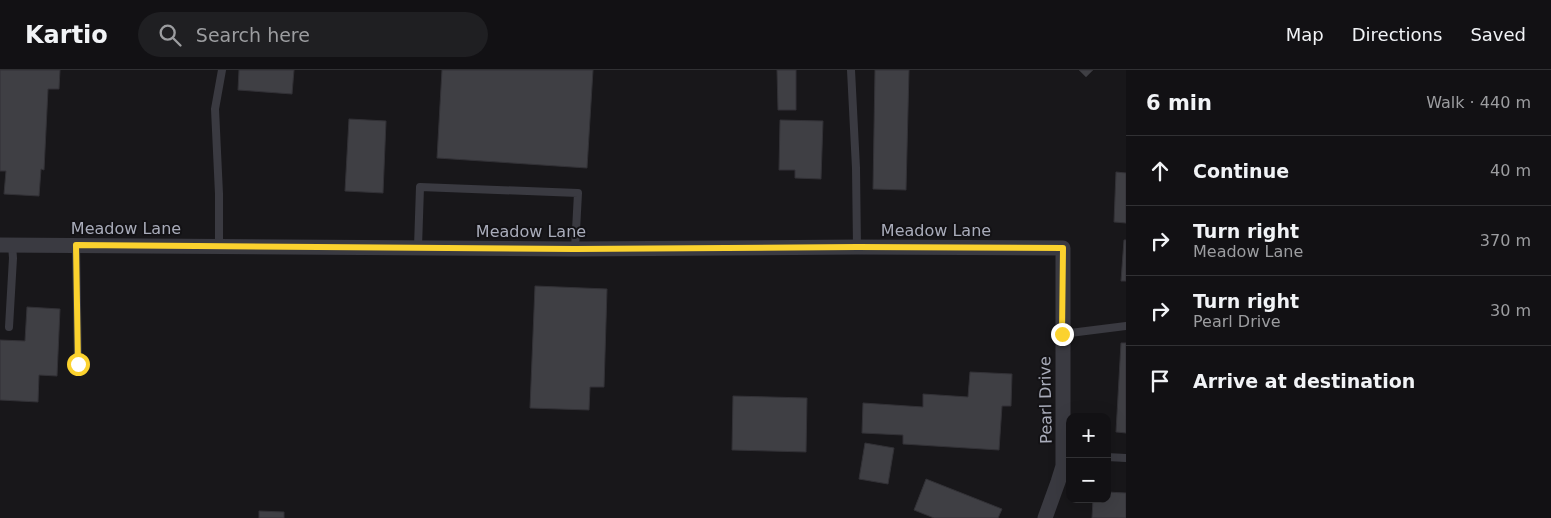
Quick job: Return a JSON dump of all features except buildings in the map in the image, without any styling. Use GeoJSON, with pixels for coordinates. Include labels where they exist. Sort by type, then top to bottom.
{"type":"FeatureCollection","features":[{"type":"Feature","properties":{"kind":"street","name":"Meadow Lane"},"geometry":{"type":"LineString","coordinates":[[6,245],[575,249],[1063,248]]}},
{"type":"Feature","properties":{"kind":"street","name":"Pearl Drive"},"geometry":{"type":"LineString","coordinates":[[1045,518],[1066,456],[1062,334],[1063,248]]}},
{"type":"Feature","properties":{"kind":"lane"},"geometry":{"type":"LineString","coordinates":[[219,246],[219,194],[215,109],[222,70]]}},
{"type":"Feature","properties":{"kind":"lane"},"geometry":{"type":"LineString","coordinates":[[851,70],[856,168],[857,247]]}},
{"type":"Feature","properties":{"kind":"lane"},"geometry":{"type":"LineString","coordinates":[[418,247],[420,186],[578,193],[575,249]]}},
{"type":"Feature","properties":{"kind":"lane"},"geometry":{"type":"LineString","coordinates":[[6,245],[13,258],[9,328]]}},
{"type":"Feature","properties":{"kind":"lane"},"geometry":{"type":"LineString","coordinates":[[76,245],[78,364]]}},
{"type":"Feature","properties":{"kind":"lane"},"geometry":{"type":"LineString","coordinates":[[1062,334],[1126,326]]}},
{"type":"Feature","properties":{"kind":"lane"},"geometry":{"type":"LineString","coordinates":[[1111,457],[1126,458]]}},
{"type":"Feature","properties":{"kind":"route"},"geometry":{"type":"LineString","coordinates":[[78,364],[76,245],[575,249],[1063,248],[1062,334]]}}]}
